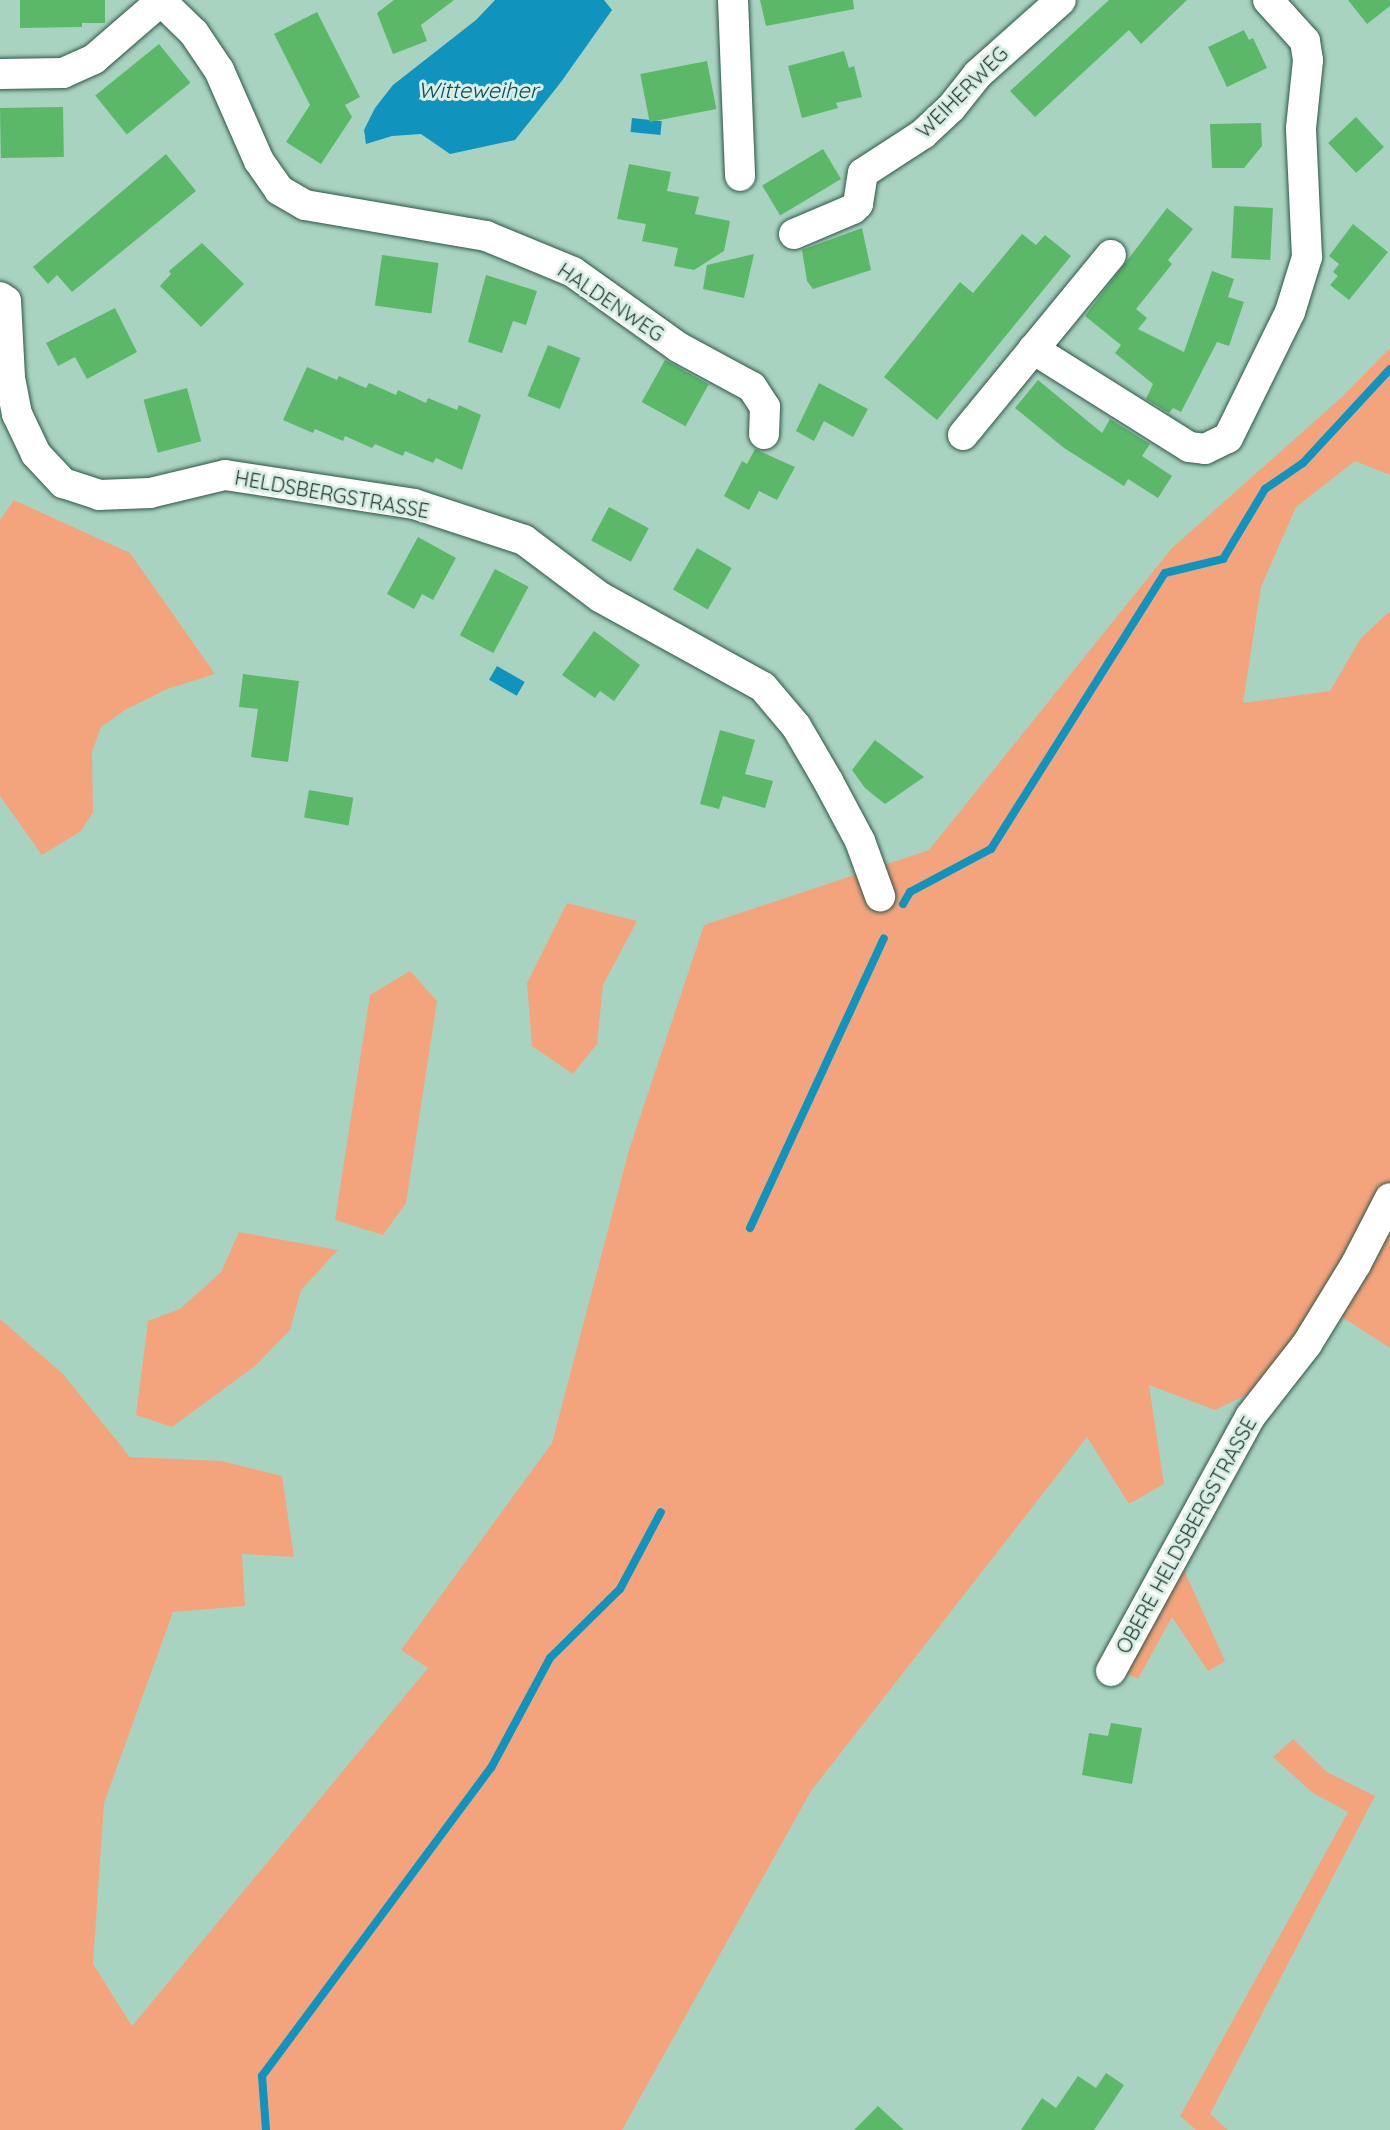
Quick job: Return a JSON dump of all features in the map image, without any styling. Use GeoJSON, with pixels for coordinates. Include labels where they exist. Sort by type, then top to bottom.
{"type":"FeatureCollection","features":[{"type":"Feature","properties":{"kind":"street"},"geometry":{"type":"LineString","coordinates":[[733,0],[740,176]]}},
{"type":"Feature","properties":{"kind":"street","name":"WEIHERWEG"},"geometry":{"type":"LineString","coordinates":[[794,234],[853,209],[858,204],[863,173],[923,134],[951,108],[978,74],[1061,0]]}},
{"type":"Feature","properties":{"kind":"street"},"geometry":{"type":"LineString","coordinates":[[1033,349],[1189,447],[1205,449],[1228,438],[1290,312],[1307,257],[1301,128],[1308,60],[1305,41],[1268,0]]}},
{"type":"Feature","properties":{"kind":"street"},"geometry":{"type":"LineString","coordinates":[[0,74],[63,73],[94,59],[160,1]]}},
{"type":"Feature","properties":{"kind":"street","name":"HALDENWEG"},"geometry":{"type":"LineString","coordinates":[[160,1],[194,33],[219,70],[268,178],[279,190],[305,205],[366,218],[486,236],[573,272],[667,340],[752,387],[765,407],[764,434]]}},
{"type":"Feature","properties":{"kind":"street"},"geometry":{"type":"LineString","coordinates":[[963,435],[1111,255]]}},
{"type":"Feature","properties":{"kind":"street","name":"HELDSBERGSTRASSE"},"geometry":{"type":"LineString","coordinates":[[0,297],[6,301],[10,378],[17,414],[28,442],[63,483],[99,495],[150,493],[225,475],[414,504],[524,540],[600,597],[763,687],[796,726],[828,781],[860,841],[880,896]]}},
{"type":"Feature","properties":{"kind":"street","name":"OBERE HELDSBERGSTRASSE"},"geometry":{"type":"LineString","coordinates":[[1111,1671],[1250,1417],[1307,1344],[1356,1264],[1390,1198]]}},
{"type":"Feature","properties":{"kind":"shaded area"},"geometry":{"type":"Polygon","coordinates":[[[1390,348],[1390,475],[1355,461],[1296,507],[1261,587],[1243,703],[1330,691],[1361,638],[1390,611],[1390,1348],[1320,1303],[1293,1372],[1215,1410],[1149,1385],[1164,1484],[1129,1504],[1087,1437],[811,1791],[622,2130],[0,2130],[0,1319],[63,1374],[130,1457],[221,1461],[282,1476],[294,1557],[242,1554],[245,1606],[173,1612],[104,1803],[93,1964],[132,2026],[428,1668],[401,1650],[552,1443],[629,1150],[704,925],[929,850],[1172,548],[1343,396],[1390,348]]]}},
{"type":"Feature","properties":{"kind":"shaded area"},"geometry":{"type":"Polygon","coordinates":[[[14,500],[130,553],[215,674],[167,689],[125,710],[101,727],[92,752],[93,812],[81,831],[42,855],[0,796],[0,520],[14,500]]]}},
{"type":"Feature","properties":{"kind":"shaded area"},"geometry":{"type":"Polygon","coordinates":[[[567,903],[637,921],[603,985],[597,1044],[573,1074],[532,1046],[527,983],[567,903]]]}},
{"type":"Feature","properties":{"kind":"shaded area"},"geometry":{"type":"Polygon","coordinates":[[[410,971],[437,1001],[406,1203],[383,1235],[335,1220],[370,995],[410,971]]]}},
{"type":"Feature","properties":{"kind":"shaded area"},"geometry":{"type":"Polygon","coordinates":[[[239,1232],[338,1250],[301,1290],[290,1330],[255,1366],[172,1427],[136,1415],[148,1321],[180,1309],[221,1272],[239,1232]]]}},
{"type":"Feature","properties":{"kind":"shaded area"},"geometry":{"type":"Polygon","coordinates":[[[1179,1559],[1225,1661],[1208,1671],[1172,1617],[1138,1679],[1119,1669],[1179,1559]]]}},
{"type":"Feature","properties":{"kind":"shaded area"},"geometry":{"type":"Polygon","coordinates":[[[1293,1739],[1327,1772],[1375,1796],[1210,2114],[1228,2130],[1196,2130],[1180,2116],[1348,1812],[1313,1793],[1273,1757],[1293,1739]]]}},
{"type":"Feature","properties":{"kind":"water","name":"Witteweiher"},"geometry":{"type":"Polygon","coordinates":[[[495,0],[604,0],[612,10],[515,140],[450,154],[421,134],[392,136],[366,144],[364,130],[375,108],[393,85],[476,20],[495,0]]]}},
{"type":"Feature","properties":{"kind":"water"},"geometry":{"type":"Polygon","coordinates":[[[632,118],[662,121],[660,135],[631,132],[632,118]]]}},
{"type":"Feature","properties":{"kind":"water"},"geometry":{"type":"Polygon","coordinates":[[[497,666],[525,682],[517,696],[489,680],[497,666]]]}},
{"type":"Feature","properties":{"kind":"building"},"geometry":{"type":"Polygon","coordinates":[[[20,0],[105,0],[105,23],[82,23],[82,27],[20,28],[20,0]]]}},
{"type":"Feature","properties":{"kind":"building"},"geometry":{"type":"Polygon","coordinates":[[[394,0],[454,0],[421,25],[427,41],[393,54],[377,13],[394,0]]]}},
{"type":"Feature","properties":{"kind":"building"},"geometry":{"type":"Polygon","coordinates":[[[760,0],[853,0],[854,9],[766,26],[760,0]]]}},
{"type":"Feature","properties":{"kind":"building"},"geometry":{"type":"Polygon","coordinates":[[[1109,0],[1187,0],[1141,44],[1129,30],[1035,117],[1010,91],[1109,0]]]}},
{"type":"Feature","properties":{"kind":"building"},"geometry":{"type":"Polygon","coordinates":[[[1348,0],[1390,0],[1390,6],[1367,24],[1348,0]]]}},
{"type":"Feature","properties":{"kind":"building"},"geometry":{"type":"Polygon","coordinates":[[[317,12],[360,97],[345,105],[352,117],[321,164],[286,142],[310,105],[274,34],[317,12]]]}},
{"type":"Feature","properties":{"kind":"building"},"geometry":{"type":"Polygon","coordinates":[[[1244,30],[1249,40],[1253,38],[1267,68],[1227,87],[1208,47],[1244,30]]]}},
{"type":"Feature","properties":{"kind":"building"},"geometry":{"type":"Polygon","coordinates":[[[159,44],[190,83],[127,134],[95,96],[159,44]]]}},
{"type":"Feature","properties":{"kind":"building"},"geometry":{"type":"Polygon","coordinates":[[[844,51],[849,68],[854,66],[862,97],[836,103],[838,108],[802,118],[788,66],[844,51]]]}},
{"type":"Feature","properties":{"kind":"building"},"geometry":{"type":"Polygon","coordinates":[[[707,61],[716,109],[650,122],[640,74],[707,61]]]}},
{"type":"Feature","properties":{"kind":"building"},"geometry":{"type":"Polygon","coordinates":[[[63,107],[64,157],[1,158],[0,108],[63,107]]]}},
{"type":"Feature","properties":{"kind":"building"},"geometry":{"type":"Polygon","coordinates":[[[1356,117],[1384,147],[1356,173],[1328,143],[1356,117]]]}},
{"type":"Feature","properties":{"kind":"building"},"geometry":{"type":"Polygon","coordinates":[[[1261,123],[1262,146],[1244,168],[1212,168],[1210,124],[1261,123]]]}},
{"type":"Feature","properties":{"kind":"building"},"geometry":{"type":"Polygon","coordinates":[[[823,149],[841,179],[780,216],[762,186],[823,149]]]}},
{"type":"Feature","properties":{"kind":"building"},"geometry":{"type":"Polygon","coordinates":[[[166,154],[196,191],[72,292],[57,275],[48,284],[33,267],[166,154]]]}},
{"type":"Feature","properties":{"kind":"building"},"geometry":{"type":"Polygon","coordinates":[[[629,164],[671,172],[667,191],[699,197],[695,214],[730,221],[724,251],[694,270],[674,266],[678,248],[642,241],[646,224],[617,219],[629,164]]]}},
{"type":"Feature","properties":{"kind":"building"},"geometry":{"type":"Polygon","coordinates":[[[1234,206],[1273,208],[1270,260],[1231,258],[1234,206]]]}},
{"type":"Feature","properties":{"kind":"building"},"geometry":{"type":"Polygon","coordinates":[[[1167,208],[1193,229],[1168,260],[1172,264],[1136,309],[1147,318],[1138,329],[1184,352],[1212,271],[1234,279],[1228,297],[1244,302],[1229,346],[1217,342],[1181,412],[1173,408],[1169,413],[1146,399],[1153,384],[1115,353],[1121,345],[1085,316],[1167,208]]]}},
{"type":"Feature","properties":{"kind":"building"},"geometry":{"type":"Polygon","coordinates":[[[1353,224],[1388,252],[1349,300],[1330,285],[1338,276],[1333,272],[1339,264],[1329,256],[1353,224]]]}},
{"type":"Feature","properties":{"kind":"building"},"geometry":{"type":"Polygon","coordinates":[[[862,228],[871,270],[813,289],[807,281],[802,250],[862,228]]]}},
{"type":"Feature","properties":{"kind":"building"},"geometry":{"type":"Polygon","coordinates":[[[1022,234],[1036,245],[1045,235],[1071,256],[937,420],[884,377],[960,282],[973,293],[1022,234]]]}},
{"type":"Feature","properties":{"kind":"building"},"geometry":{"type":"Polygon","coordinates":[[[202,243],[244,284],[201,327],[160,286],[171,274],[169,271],[202,243]]]}},
{"type":"Feature","properties":{"kind":"building"},"geometry":{"type":"Polygon","coordinates":[[[754,254],[744,298],[703,289],[707,265],[754,254]]]}},
{"type":"Feature","properties":{"kind":"building"},"geometry":{"type":"Polygon","coordinates":[[[382,255],[438,263],[431,313],[375,306],[382,255]]]}},
{"type":"Feature","properties":{"kind":"building"},"geometry":{"type":"Polygon","coordinates":[[[486,275],[537,291],[526,325],[513,321],[502,353],[468,342],[486,275]]]}},
{"type":"Feature","properties":{"kind":"building"},"geometry":{"type":"Polygon","coordinates":[[[115,308],[137,352],[87,379],[75,357],[58,366],[46,343],[115,308]]]}},
{"type":"Feature","properties":{"kind":"building"},"geometry":{"type":"Polygon","coordinates":[[[548,345],[580,358],[560,409],[527,396],[548,345]]]}},
{"type":"Feature","properties":{"kind":"building"},"geometry":{"type":"Polygon","coordinates":[[[665,360],[709,384],[685,426],[642,402],[665,360]]]}},
{"type":"Feature","properties":{"kind":"building"},"geometry":{"type":"Polygon","coordinates":[[[307,367],[366,388],[369,383],[396,395],[398,390],[426,403],[428,398],[457,410],[459,405],[481,415],[462,470],[436,458],[433,463],[405,451],[403,456],[375,444],[372,448],[345,436],[343,441],[315,429],[313,433],[283,420],[307,367]]]}},
{"type":"Feature","properties":{"kind":"building"},"geometry":{"type":"Polygon","coordinates":[[[1038,380],[1102,433],[1110,419],[1150,444],[1142,456],[1172,476],[1158,498],[1128,479],[1124,486],[1064,448],[1015,408],[1038,380]]]}},
{"type":"Feature","properties":{"kind":"building"},"geometry":{"type":"Polygon","coordinates":[[[819,383],[868,409],[853,437],[824,421],[814,441],[796,431],[819,383]]]}},
{"type":"Feature","properties":{"kind":"building"},"geometry":{"type":"Polygon","coordinates":[[[187,388],[201,441],[158,453],[144,400],[187,388]]]}},
{"type":"Feature","properties":{"kind":"building"},"geometry":{"type":"Polygon","coordinates":[[[755,449],[795,467],[777,500],[759,491],[749,510],[724,496],[742,461],[747,464],[755,449]]]}},
{"type":"Feature","properties":{"kind":"building"},"geometry":{"type":"Polygon","coordinates":[[[609,507],[649,528],[631,562],[591,541],[609,507]]]}},
{"type":"Feature","properties":{"kind":"building"},"geometry":{"type":"Polygon","coordinates":[[[418,537],[456,558],[433,600],[422,594],[414,609],[387,594],[418,537]]]}},
{"type":"Feature","properties":{"kind":"building"},"geometry":{"type":"Polygon","coordinates":[[[697,548],[732,568],[708,610],[673,590],[697,548]]]}},
{"type":"Feature","properties":{"kind":"building"},"geometry":{"type":"Polygon","coordinates":[[[495,569],[529,587],[493,653],[460,635],[495,569]]]}},
{"type":"Feature","properties":{"kind":"building"},"geometry":{"type":"Polygon","coordinates":[[[594,631],[640,665],[614,701],[600,691],[595,698],[562,675],[594,631]]]}},
{"type":"Feature","properties":{"kind":"building"},"geometry":{"type":"Polygon","coordinates":[[[243,674],[299,681],[288,762],[251,757],[258,709],[239,707],[243,674]]]}},
{"type":"Feature","properties":{"kind":"building"},"geometry":{"type":"Polygon","coordinates":[[[720,730],[755,740],[745,774],[773,781],[765,808],[723,796],[719,809],[700,804],[720,730]]]}},
{"type":"Feature","properties":{"kind":"building"},"geometry":{"type":"Polygon","coordinates":[[[875,740],[924,777],[885,804],[865,788],[852,770],[875,740]]]}},
{"type":"Feature","properties":{"kind":"building"},"geometry":{"type":"Polygon","coordinates":[[[309,790],[353,798],[348,825],[304,818],[309,790]]]}},
{"type":"Feature","properties":{"kind":"building"},"geometry":{"type":"Polygon","coordinates":[[[1111,1723],[1142,1728],[1132,1784],[1082,1775],[1089,1733],[1108,1736],[1111,1723]]]}},
{"type":"Feature","properties":{"kind":"building"},"geometry":{"type":"Polygon","coordinates":[[[1106,2073],[1124,2085],[1094,2130],[1021,2130],[1042,2098],[1056,2108],[1078,2076],[1096,2088],[1106,2073]]]}},
{"type":"Feature","properties":{"kind":"building"},"geometry":{"type":"Polygon","coordinates":[[[878,2106],[904,2130],[854,2130],[878,2106]]]}},
{"type":"Feature","properties":{"kind":"waterway"},"geometry":{"type":"LineString","coordinates":[[903,904],[910,892],[991,849],[1165,573],[1223,559],[1265,489],[1303,463],[1390,369]]}},
{"type":"Feature","properties":{"kind":"waterway"},"geometry":{"type":"LineString","coordinates":[[750,1228],[884,938]]}},
{"type":"Feature","properties":{"kind":"waterway"},"geometry":{"type":"LineString","coordinates":[[266,2130],[262,2076],[491,1768],[550,1658],[620,1589],[661,1512]]}}]}
